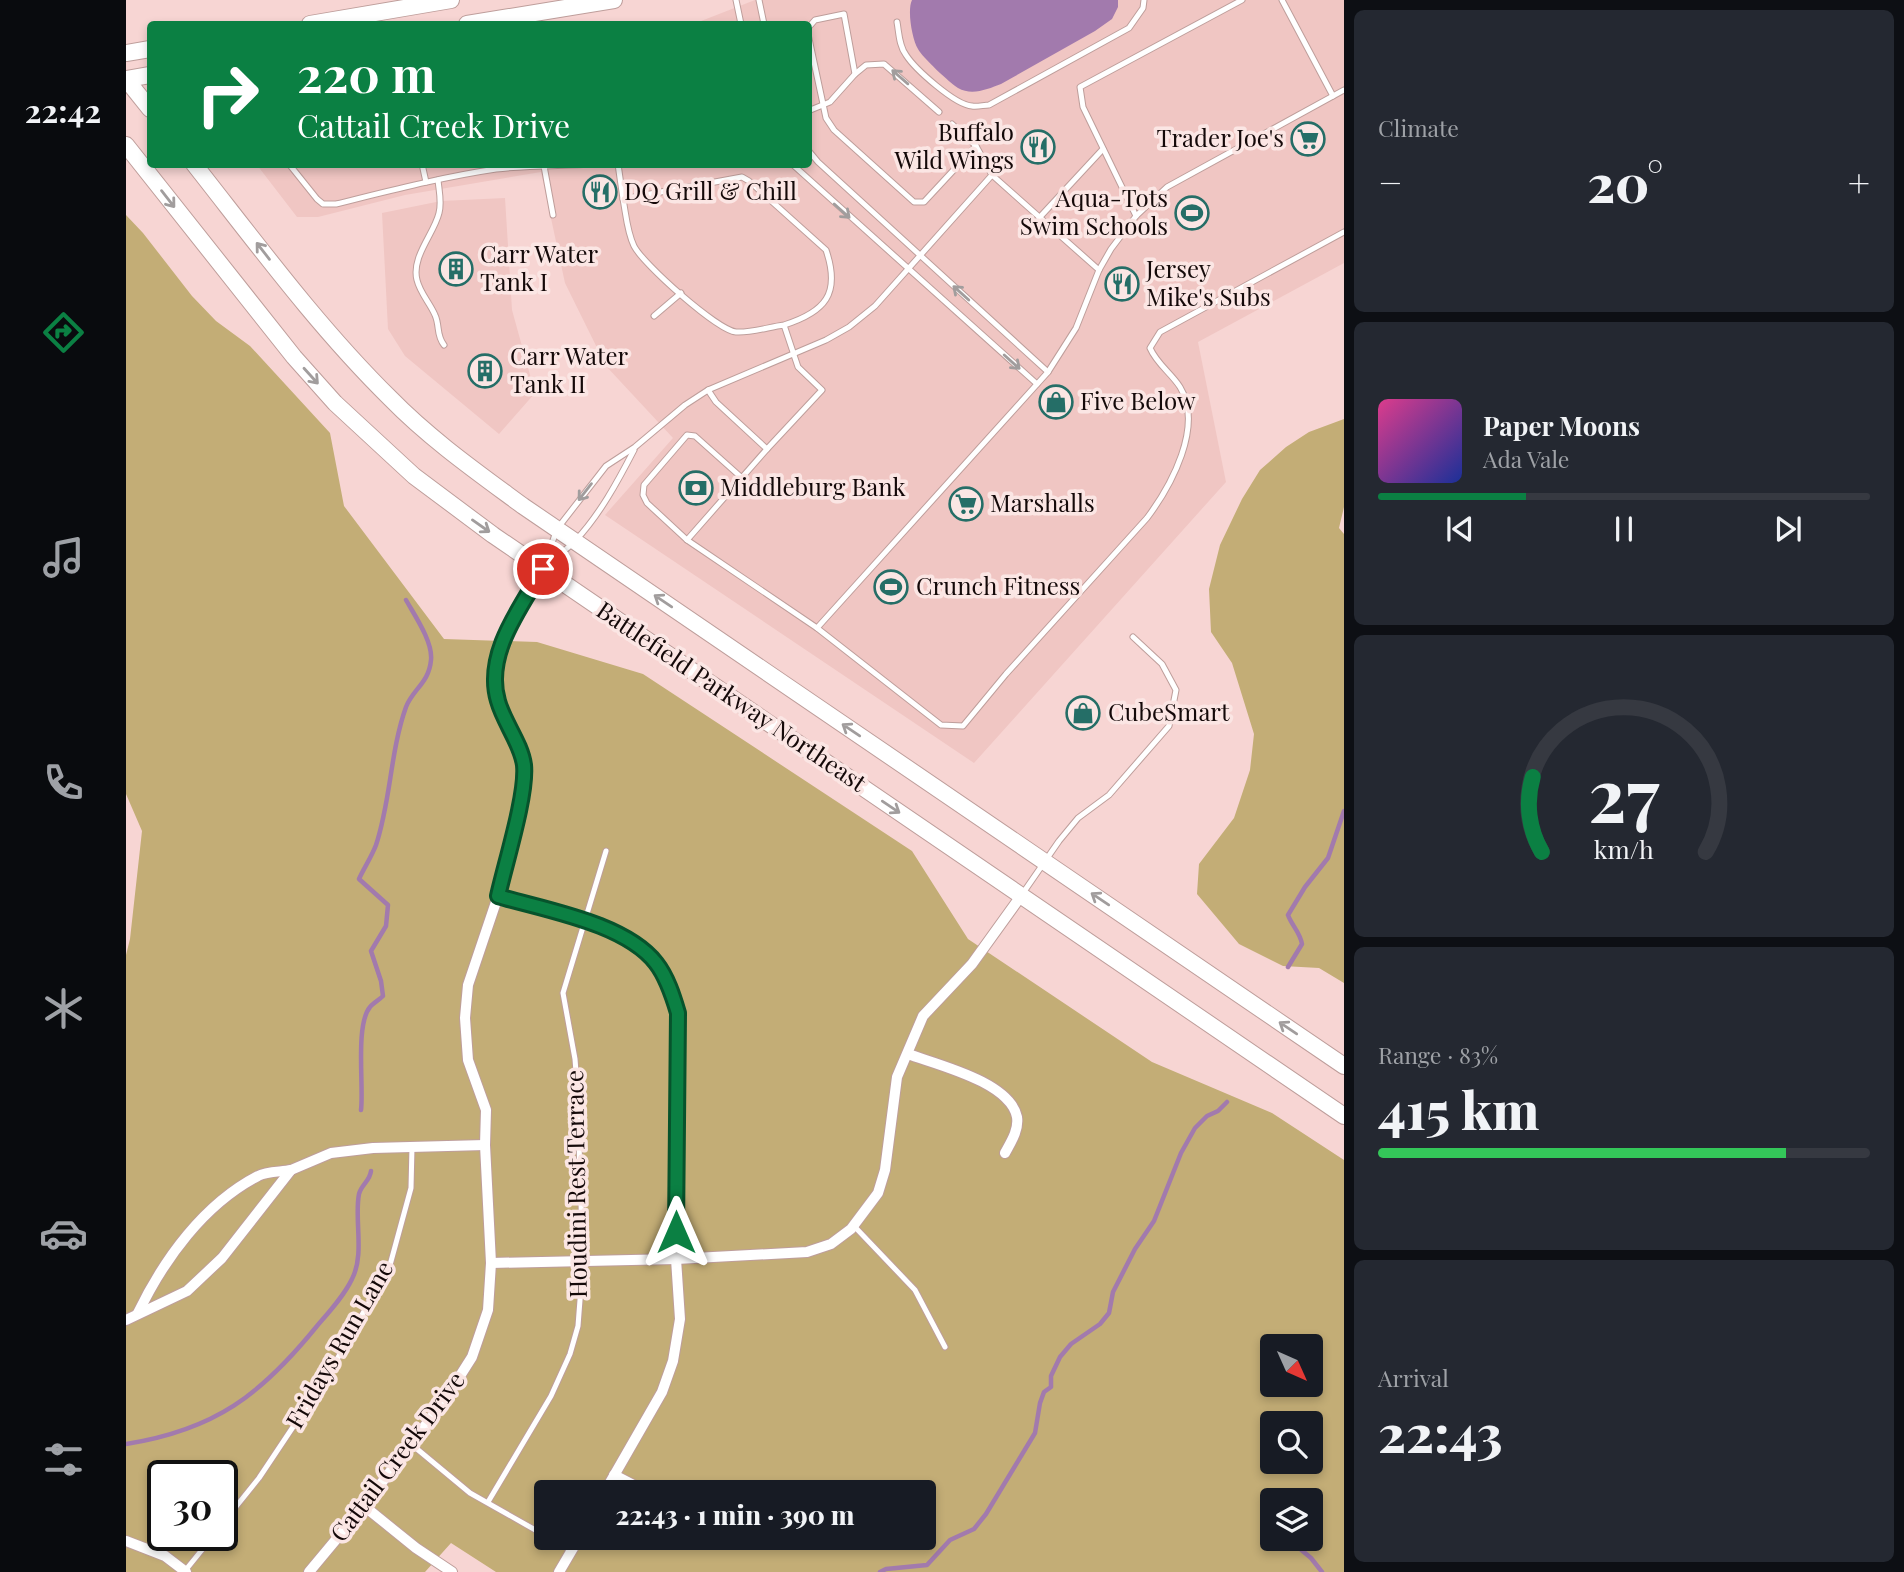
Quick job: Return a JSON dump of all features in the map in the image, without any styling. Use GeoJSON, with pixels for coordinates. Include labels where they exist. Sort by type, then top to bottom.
{"type":"FeatureCollection","features":[{"type":"Feature","properties":{"kind":"main road"},"geometry":{"type":"LineString","coordinates":[[323,21],[392,5],[451,0]]}},
{"type":"Feature","properties":{"kind":"main road"},"geometry":{"type":"LineString","coordinates":[[485,21],[614,0]]}},
{"type":"Feature","properties":{"kind":"main road"},"geometry":{"type":"LineString","coordinates":[[126,53],[147,50]]}},
{"type":"Feature","properties":{"kind":"main road"},"geometry":{"type":"LineString","coordinates":[[147,76],[126,79],[147,105]]}},
{"type":"Feature","properties":{"kind":"main road","name":"Battlefield Parkway Northeast"},"geometry":{"type":"LineString","coordinates":[[126,145],[293,357],[335,403],[414,476],[543,569],[1344,1116]]}},
{"type":"Feature","properties":{"kind":"main road","name":"Battlefield Parkway Northeast"},"geometry":{"type":"LineString","coordinates":[[197,168],[333,338],[392,401],[449,451],[557,529],[1344,1066]]}},
{"type":"Feature","properties":{"kind":"street","name":"Cattail Creek Drive"},"geometry":{"type":"LineString","coordinates":[[309,1572],[446,1398],[472,1357],[488,1310],[491,1263],[485,1145],[486,1110],[468,1060],[465,1017],[468,985],[498,896],[520,798],[524,765],[498,701],[495,680],[499,649],[543,569]]}},
{"type":"Feature","properties":{"kind":"street"},"geometry":{"type":"LineString","coordinates":[[498,896],[603,926],[631,940],[656,962],[671,990],[678,1013],[676,1259],[680,1319],[673,1361],[662,1392],[611,1480]]}},
{"type":"Feature","properties":{"kind":"street"},"geometry":{"type":"LineString","coordinates":[[491,1263],[676,1259],[807,1252],[831,1244],[854,1226],[878,1193],[885,1170],[897,1077],[923,1016],[972,964],[1021,896]]}},
{"type":"Feature","properties":{"kind":"street"},"geometry":{"type":"LineString","coordinates":[[908,1054],[992,1086],[1007,1100],[1017,1117],[1016,1133],[1005,1153]]}},
{"type":"Feature","properties":{"kind":"street"},"geometry":{"type":"LineString","coordinates":[[138,1313],[151,1285],[171,1254],[218,1203],[261,1174],[290,1170],[331,1153],[373,1148],[485,1145]]}},
{"type":"Feature","properties":{"kind":"street"},"geometry":{"type":"LineString","coordinates":[[126,1320],[187,1291],[222,1258],[290,1170]]}},
{"type":"Feature","properties":{"kind":"street"},"geometry":{"type":"LineString","coordinates":[[614,1475],[624,1480]]}},
{"type":"Feature","properties":{"kind":"street"},"geometry":{"type":"LineString","coordinates":[[363,1506],[416,1548],[452,1572]]}},
{"type":"Feature","properties":{"kind":"street"},"geometry":{"type":"LineString","coordinates":[[126,1541],[165,1556],[185,1572]]}},
{"type":"Feature","properties":{"kind":"street"},"geometry":{"type":"LineString","coordinates":[[559,1572],[572,1551]]}},
{"type":"Feature","properties":{"kind":"lane"},"geometry":{"type":"LineString","coordinates":[[736,0],[740,21]]}},
{"type":"Feature","properties":{"kind":"lane"},"geometry":{"type":"LineString","coordinates":[[759,0],[763,21]]}},
{"type":"Feature","properties":{"kind":"lane"},"geometry":{"type":"LineString","coordinates":[[897,22],[906,56],[948,95],[972,107],[989,105],[1129,28],[1143,8],[1144,0]]}},
{"type":"Feature","properties":{"kind":"lane"},"geometry":{"type":"LineString","coordinates":[[1136,216],[1083,107],[1080,86],[1242,0]]}},
{"type":"Feature","properties":{"kind":"lane"},"geometry":{"type":"LineString","coordinates":[[1282,0],[1333,96]]}},
{"type":"Feature","properties":{"kind":"lane"},"geometry":{"type":"LineString","coordinates":[[812,23],[815,20],[844,14],[855,74]]}},
{"type":"Feature","properties":{"kind":"lane"},"geometry":{"type":"LineString","coordinates":[[812,53],[826,118],[834,130],[914,202],[924,202],[976,146]]}},
{"type":"Feature","properties":{"kind":"lane"},"geometry":{"type":"LineString","coordinates":[[812,110],[823,107],[866,65],[884,64],[939,112]]}},
{"type":"Feature","properties":{"kind":"lane"},"geometry":{"type":"LineString","coordinates":[[817,628],[1048,372],[1076,328],[1099,270],[1136,216],[1167,187],[1344,90]]}},
{"type":"Feature","properties":{"kind":"lane"},"geometry":{"type":"LineString","coordinates":[[952,124],[976,146],[992,175],[1099,270]]}},
{"type":"Feature","properties":{"kind":"lane"},"geometry":{"type":"LineString","coordinates":[[1039,218],[1103,149]]}},
{"type":"Feature","properties":{"kind":"lane"},"geometry":{"type":"LineString","coordinates":[[812,155],[1048,372]]}},
{"type":"Feature","properties":{"kind":"lane"},"geometry":{"type":"LineString","coordinates":[[292,168],[323,204],[336,204],[426,182],[512,168]]}},
{"type":"Feature","properties":{"kind":"lane"},"geometry":{"type":"LineString","coordinates":[[423,168],[426,182]]}},
{"type":"Feature","properties":{"kind":"lane"},"geometry":{"type":"LineString","coordinates":[[544,168],[553,215]]}},
{"type":"Feature","properties":{"kind":"lane"},"geometry":{"type":"LineString","coordinates":[[619,168],[623,199],[629,236],[634,247],[640,256],[710,320],[738,332],[784,325],[806,318],[819,309],[830,290],[831,265],[826,250],[742,177],[623,199]]}},
{"type":"Feature","properties":{"kind":"lane"},"geometry":{"type":"LineString","coordinates":[[796,168],[1037,384]]}},
{"type":"Feature","properties":{"kind":"lane"},"geometry":{"type":"LineString","coordinates":[[543,569],[557,529],[606,466],[708,390],[794,355],[826,340],[860,319],[992,175]]}},
{"type":"Feature","properties":{"kind":"lane"},"geometry":{"type":"LineString","coordinates":[[438,180],[441,201],[439,213],[416,270],[417,281],[436,316],[438,338],[444,345]]}},
{"type":"Feature","properties":{"kind":"lane"},"geometry":{"type":"LineString","coordinates":[[742,478],[695,436],[687,435],[644,485],[643,495],[647,503],[687,540],[817,628],[941,725],[963,726],[1166,493],[1179,460],[1190,419],[1181,388],[1155,359],[1150,348],[1160,332],[1344,232]]}},
{"type":"Feature","properties":{"kind":"lane"},"geometry":{"type":"LineString","coordinates":[[654,316],[681,293]]}},
{"type":"Feature","properties":{"kind":"lane"},"geometry":{"type":"LineString","coordinates":[[687,540],[822,390],[798,367],[784,325]]}},
{"type":"Feature","properties":{"kind":"lane"},"geometry":{"type":"LineString","coordinates":[[708,390],[716,402],[767,449]]}},
{"type":"Feature","properties":{"kind":"lane"},"geometry":{"type":"LineString","coordinates":[[543,569],[575,541],[619,478],[635,447]]}},
{"type":"Feature","properties":{"kind":"lane"},"geometry":{"type":"LineString","coordinates":[[1021,896],[1078,818],[1109,795],[1169,726],[1176,690],[1162,664],[1133,636]]}},
{"type":"Feature","properties":{"kind":"lane","name":"Houdini Rest Terrace"},"geometry":{"type":"LineString","coordinates":[[488,1502],[551,1396],[570,1354],[578,1326],[583,1261],[575,1059],[563,993],[606,851]]}},
{"type":"Feature","properties":{"kind":"lane","name":"Fridays Run Lane"},"geometry":{"type":"LineString","coordinates":[[238,1505],[260,1478],[331,1370],[390,1265],[411,1188],[412,1147]]}},
{"type":"Feature","properties":{"kind":"lane"},"geometry":{"type":"LineString","coordinates":[[854,1226],[915,1290],[945,1347]]}},
{"type":"Feature","properties":{"kind":"lane"},"geometry":{"type":"LineString","coordinates":[[411,1444],[470,1493],[534,1529]]}},
{"type":"Feature","properties":{"kind":"lane"},"geometry":{"type":"LineString","coordinates":[[185,1572],[201,1551]]}},
{"type":"Feature","properties":{"kind":"shaded area"},"geometry":{"type":"Polygon","coordinates":[[[755,0],[1344,0],[1344,263],[1198,342],[1226,482],[974,763],[605,515],[673,438],[606,366],[565,283],[541,172],[405,195],[318,217],[297,217],[259,168],[812,168],[812,21],[701,21],[755,0]]]}},
{"type":"Feature","properties":{"kind":"shaded area"},"geometry":{"type":"Polygon","coordinates":[[[912,0],[1118,0],[1118,7],[1112,19],[1095,31],[1001,84],[980,91],[969,91],[958,88],[949,81],[918,49],[911,24],[912,0]]]}},
{"type":"Feature","properties":{"kind":"shaded area"},"geometry":{"type":"Polygon","coordinates":[[[505,198],[512,310],[535,393],[499,434],[405,356],[388,329],[382,213],[441,201],[505,198]]]}},
{"type":"Feature","properties":{"kind":"shaded area"},"geometry":{"type":"Polygon","coordinates":[[[126,215],[192,296],[216,321],[250,346],[330,433],[344,506],[444,639],[537,642],[643,674],[912,851],[968,939],[1152,1062],[1272,1113],[1344,1160],[1344,1572],[496,1572],[451,1543],[425,1572],[126,1572],[126,955],[142,831],[126,794],[126,215]]]}},
{"type":"Feature","properties":{"kind":"shaded area"},"geometry":{"type":"Polygon","coordinates":[[[1344,419],[1344,507],[1339,528],[1344,534],[1344,983],[1319,968],[1283,966],[1239,944],[1197,894],[1199,864],[1234,818],[1250,770],[1254,734],[1232,663],[1211,632],[1209,589],[1220,545],[1242,499],[1260,470],[1286,447],[1309,432],[1344,419]]]}},
{"type":"Feature","properties":{"kind":"waterway"},"geometry":{"type":"LineString","coordinates":[[361,1110],[361,1041],[365,1016],[370,1007],[383,996],[371,951],[386,926],[388,905],[359,879],[381,828],[406,707],[427,675],[431,660],[426,637],[406,600]]}},
{"type":"Feature","properties":{"kind":"waterway"},"geometry":{"type":"LineString","coordinates":[[1288,967],[1302,944],[1288,915],[1305,887],[1328,858],[1344,811]]}},
{"type":"Feature","properties":{"kind":"waterway"},"geometry":{"type":"LineString","coordinates":[[880,1572],[927,1565],[950,1540],[974,1529],[986,1514],[1035,1433],[1040,1403],[1044,1392],[1051,1387],[1051,1376],[1060,1357],[1071,1344],[1100,1324],[1109,1313],[1113,1292],[1135,1249],[1154,1221],[1181,1153],[1195,1128],[1227,1102]]}},
{"type":"Feature","properties":{"kind":"waterway"},"geometry":{"type":"LineString","coordinates":[[126,1444],[157,1438],[211,1419],[255,1390],[296,1350],[336,1304],[352,1279],[359,1248],[359,1194],[371,1171]]}},
{"type":"Feature","properties":{"kind":"waterway"},"geometry":{"type":"LineString","coordinates":[[1303,1551],[1322,1572]]}},
{"type":"Feature","properties":{"kind":"place","name":"Trader Joe's"},"geometry":{"type":"Point","coordinates":[1308,139]}},
{"type":"Feature","properties":{"kind":"place","name":"Buffalo Wild Wings"},"geometry":{"type":"Point","coordinates":[1038,147]}},
{"type":"Feature","properties":{"kind":"place","name":"DQ Grill & Chill"},"geometry":{"type":"Point","coordinates":[600,192]}},
{"type":"Feature","properties":{"kind":"place","name":"Aqua-Tots Swim Schools"},"geometry":{"type":"Point","coordinates":[1192,213]}},
{"type":"Feature","properties":{"kind":"place","name":"Carr Water Tank I"},"geometry":{"type":"Point","coordinates":[456,269]}},
{"type":"Feature","properties":{"kind":"place","name":"Jersey Mike's Subs"},"geometry":{"type":"Point","coordinates":[1122,284]}},
{"type":"Feature","properties":{"kind":"place","name":"Carr Water Tank II"},"geometry":{"type":"Point","coordinates":[485,371]}},
{"type":"Feature","properties":{"kind":"place","name":"Five Below"},"geometry":{"type":"Point","coordinates":[1056,402]}},
{"type":"Feature","properties":{"kind":"place","name":"Middleburg Bank"},"geometry":{"type":"Point","coordinates":[696,488]}},
{"type":"Feature","properties":{"kind":"place","name":"Marshalls"},"geometry":{"type":"Point","coordinates":[966,504]}},
{"type":"Feature","properties":{"kind":"place","name":"Crunch Fitness"},"geometry":{"type":"Point","coordinates":[891,587]}},
{"type":"Feature","properties":{"kind":"place","name":"CubeSmart"},"geometry":{"type":"Point","coordinates":[1083,713]}},
{"type":"Feature","properties":{"kind":"route"},"geometry":{"type":"LineString","coordinates":[[543,569],[499,649],[495,680],[498,701],[524,765],[520,798],[498,896],[603,926],[631,940],[656,962],[671,990],[678,1013],[676,1232]]}}]}
